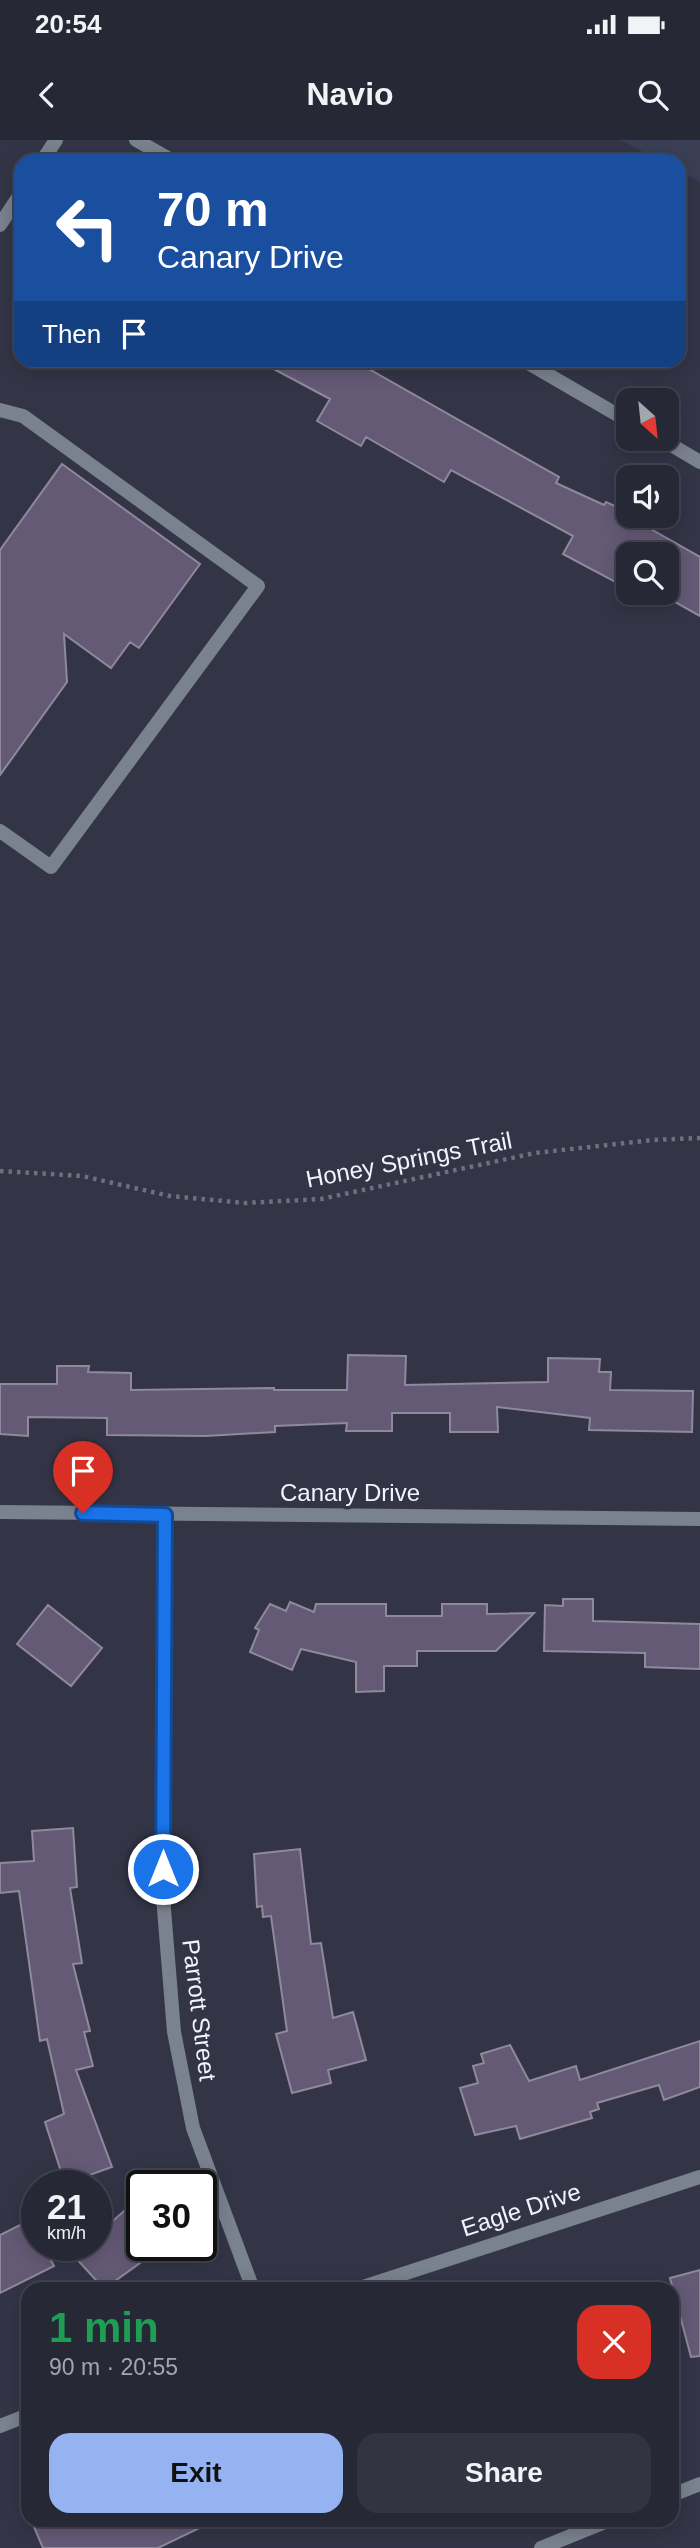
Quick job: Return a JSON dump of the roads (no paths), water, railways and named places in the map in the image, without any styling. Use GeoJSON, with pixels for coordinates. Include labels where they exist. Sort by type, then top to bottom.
{"type":"FeatureCollection","features":[{"type":"Feature","properties":{"kind":"street"},"geometry":{"type":"LineString","coordinates":[[136,140],[161,154]]}},
{"type":"Feature","properties":{"kind":"street"},"geometry":{"type":"LineString","coordinates":[[0,225],[14,204]]}},
{"type":"Feature","properties":{"kind":"street"},"geometry":{"type":"LineString","coordinates":[[537,368],[616,414]]}},
{"type":"Feature","properties":{"kind":"street"},"geometry":{"type":"LineString","coordinates":[[0,410],[23,416],[258,586],[51,867],[0,831]]}},
{"type":"Feature","properties":{"kind":"street"},"geometry":{"type":"LineString","coordinates":[[679,449],[700,461]]}},
{"type":"Feature","properties":{"kind":"street","name":"Canary Drive"},"geometry":{"type":"LineString","coordinates":[[0,1512],[700,1519]]}},
{"type":"Feature","properties":{"kind":"street","name":"Parrott Street"},"geometry":{"type":"LineString","coordinates":[[165,1515],[163,1897],[174,2032],[192,2129],[250,2282]]}},
{"type":"Feature","properties":{"kind":"street","name":"Eagle Drive"},"geometry":{"type":"LineString","coordinates":[[378,2282],[700,2177]]}},
{"type":"Feature","properties":{"kind":"street"},"geometry":{"type":"LineString","coordinates":[[0,2426],[21,2418]]}},
{"type":"Feature","properties":{"kind":"street"},"geometry":{"type":"LineString","coordinates":[[679,2492],[700,2484]]}},
{"type":"Feature","properties":{"kind":"street"},"geometry":{"type":"LineString","coordinates":[[541,2548],[593,2527]]}}]}
